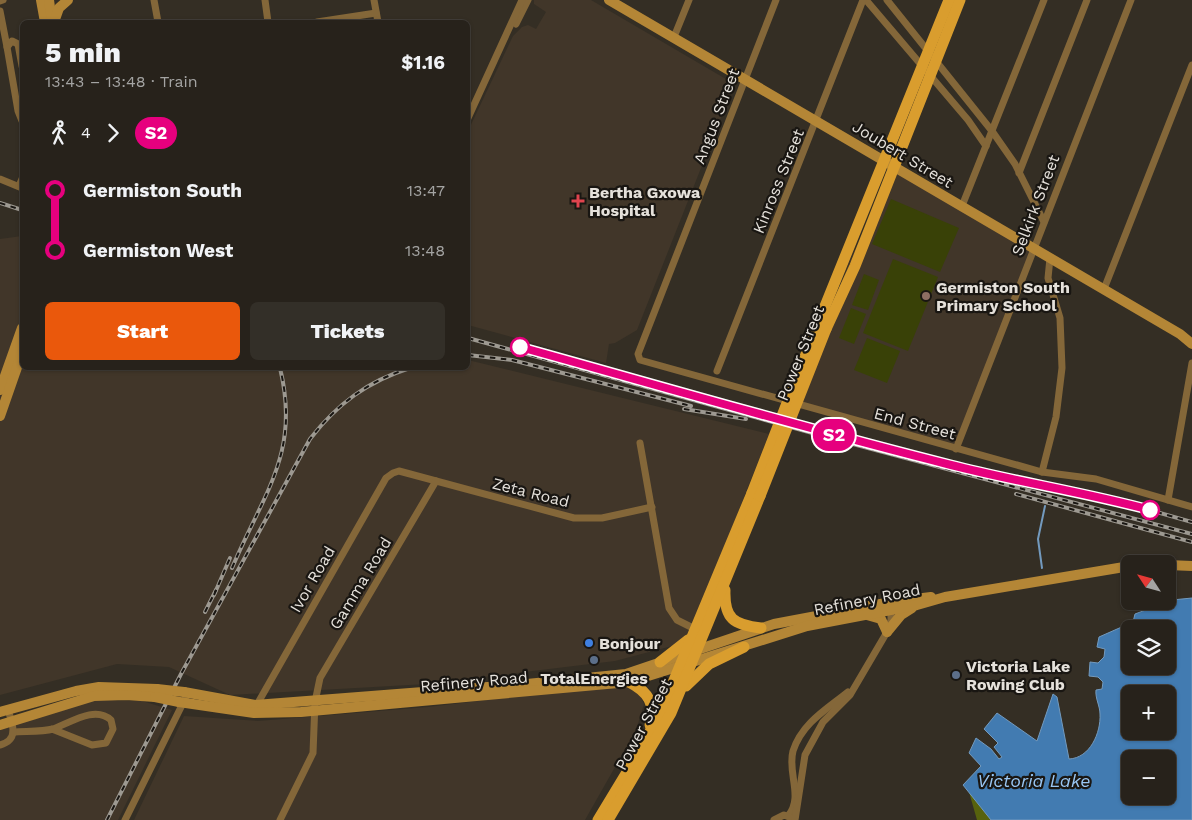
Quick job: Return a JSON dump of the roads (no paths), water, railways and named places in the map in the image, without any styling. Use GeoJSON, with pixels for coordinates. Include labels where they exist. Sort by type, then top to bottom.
{"type":"FeatureCollection","features":[{"type":"Feature","properties":{"kind":"main road"},"geometry":{"type":"LineString","coordinates":[[41,0],[45,20]]}},
{"type":"Feature","properties":{"kind":"main road"},"geometry":{"type":"LineString","coordinates":[[49,0],[53,20]]}},
{"type":"Feature","properties":{"kind":"main road"},"geometry":{"type":"LineString","coordinates":[[54,20],[59,8],[68,0]]}},
{"type":"Feature","properties":{"kind":"main road","name":"Joubert Street"},"geometry":{"type":"LineString","coordinates":[[610,0],[1180,334],[1192,344]]}},
{"type":"Feature","properties":{"kind":"main road","name":"Power Street"},"geometry":{"type":"LineString","coordinates":[[932,56],[949,0]]}},
{"type":"Feature","properties":{"kind":"main road","name":"Power Street"},"geometry":{"type":"LineString","coordinates":[[608,820],[679,695],[689,657],[698,633],[756,494],[932,56],[960,0]]}},
{"type":"Feature","properties":{"kind":"main road"},"geometry":{"type":"LineString","coordinates":[[0,390],[20,334]]}},
{"type":"Feature","properties":{"kind":"main road","name":"Joubert Street"},"geometry":{"type":"LineString","coordinates":[[1180,334],[1192,337]]}},
{"type":"Feature","properties":{"kind":"main road"},"geometry":{"type":"LineString","coordinates":[[0,416],[20,359]]}},
{"type":"Feature","properties":{"kind":"main road","name":"Power Street"},"geometry":{"type":"LineString","coordinates":[[598,820],[638,754],[662,709],[681,665],[698,649],[698,633],[725,586],[756,494]]}},
{"type":"Feature","properties":{"kind":"main road"},"geometry":{"type":"LineString","coordinates":[[1176,565],[1192,566]]}},
{"type":"Feature","properties":{"kind":"main road","name":"Refinery Road"},"geometry":{"type":"LineString","coordinates":[[484,691],[526,684],[626,674],[660,662],[689,657],[722,646],[761,628],[1121,568]]}},
{"type":"Feature","properties":{"kind":"main road"},"geometry":{"type":"LineString","coordinates":[[725,586],[724,600],[730,617],[739,624],[761,628]]}},
{"type":"Feature","properties":{"kind":"main road","name":"Refinery Road"},"geometry":{"type":"LineString","coordinates":[[698,649],[722,646],[744,647],[807,626],[863,614],[891,605],[917,605],[945,597]]}},
{"type":"Feature","properties":{"kind":"main road"},"geometry":{"type":"LineString","coordinates":[[863,614],[881,619],[887,632],[901,615],[917,605]]}},
{"type":"Feature","properties":{"kind":"main road"},"geometry":{"type":"LineString","coordinates":[[660,662],[698,633]]}},
{"type":"Feature","properties":{"kind":"main road"},"geometry":{"type":"LineString","coordinates":[[679,695],[695,675],[709,664],[744,647]]}},
{"type":"Feature","properties":{"kind":"main road","name":"Refinery Road"},"geometry":{"type":"LineString","coordinates":[[4,711],[76,690],[156,693],[255,709],[315,706],[484,691],[629,682],[681,665]]}},
{"type":"Feature","properties":{"kind":"main road"},"geometry":{"type":"LineString","coordinates":[[629,682],[644,692],[652,707],[652,718],[638,754]]}},
{"type":"Feature","properties":{"kind":"main road","name":"Refinery Road"},"geometry":{"type":"LineString","coordinates":[[0,725],[13,726],[101,691]]}},
{"type":"Feature","properties":{"kind":"street"},"geometry":{"type":"LineString","coordinates":[[154,0],[158,20]]}},
{"type":"Feature","properties":{"kind":"street"},"geometry":{"type":"LineString","coordinates":[[265,0],[268,20]]}},
{"type":"Feature","properties":{"kind":"street"},"geometry":{"type":"LineString","coordinates":[[374,0],[378,20]]}},
{"type":"Feature","properties":{"kind":"street"},"geometry":{"type":"LineString","coordinates":[[470,114],[522,0]]}},
{"type":"Feature","properties":{"kind":"street"},"geometry":{"type":"LineString","coordinates":[[497,57],[528,0]]}},
{"type":"Feature","properties":{"kind":"street"},"geometry":{"type":"LineString","coordinates":[[674,38],[688,0]]}},
{"type":"Feature","properties":{"kind":"street","name":"Angus Street"},"geometry":{"type":"LineString","coordinates":[[638,354],[776,0]]}},
{"type":"Feature","properties":{"kind":"street"},"geometry":{"type":"LineString","coordinates":[[865,0],[926,71],[986,146]]}},
{"type":"Feature","properties":{"kind":"street","name":"Kinross Street"},"geometry":{"type":"LineString","coordinates":[[718,371],[865,0]]}},
{"type":"Feature","properties":{"kind":"street"},"geometry":{"type":"LineString","coordinates":[[887,0],[992,130],[1019,172],[1044,222]]}},
{"type":"Feature","properties":{"kind":"street"},"geometry":{"type":"LineString","coordinates":[[962,206],[1044,0]]}},
{"type":"Feature","properties":{"kind":"street"},"geometry":{"type":"LineString","coordinates":[[1019,172],[1087,0]]}},
{"type":"Feature","properties":{"kind":"street","name":"Selkirk Street"},"geometry":{"type":"LineString","coordinates":[[956,449],[1131,0]]}},
{"type":"Feature","properties":{"kind":"street"},"geometry":{"type":"LineString","coordinates":[[0,11],[20,116]]}},
{"type":"Feature","properties":{"kind":"street"},"geometry":{"type":"LineString","coordinates":[[330,20],[376,13]]}},
{"type":"Feature","properties":{"kind":"street"},"geometry":{"type":"LineString","coordinates":[[7,46],[12,41],[17,42],[20,56]]}},
{"type":"Feature","properties":{"kind":"street"},"geometry":{"type":"LineString","coordinates":[[1104,290],[1192,65]]}},
{"type":"Feature","properties":{"kind":"street"},"geometry":{"type":"LineString","coordinates":[[0,179],[20,184]]}},
{"type":"Feature","properties":{"kind":"street"},"geometry":{"type":"LineString","coordinates":[[1042,472],[1056,417],[1062,360],[1060,318],[1048,278],[1050,258]]}},
{"type":"Feature","properties":{"kind":"street","name":"End Street"},"geometry":{"type":"LineString","coordinates":[[638,354],[640,360],[653,366],[1042,472],[1096,479],[1192,507]]}},
{"type":"Feature","properties":{"kind":"street"},"geometry":{"type":"LineString","coordinates":[[1168,500],[1192,363]]}},
{"type":"Feature","properties":{"kind":"street"},"geometry":{"type":"LineString","coordinates":[[640,443],[669,608],[677,620],[698,633]]}},
{"type":"Feature","properties":{"kind":"street","name":"Ivor Road"},"geometry":{"type":"LineString","coordinates":[[255,709],[386,478],[396,471],[405,472]]}},
{"type":"Feature","properties":{"kind":"street","name":"Zeta Road"},"geometry":{"type":"LineString","coordinates":[[405,472],[436,482],[574,518],[602,518],[652,507]]}},
{"type":"Feature","properties":{"kind":"street","name":"Gamma Road"},"geometry":{"type":"LineString","coordinates":[[280,820],[313,753],[315,706],[319,682],[436,482]]}},
{"type":"Feature","properties":{"kind":"street"},"geometry":{"type":"LineString","coordinates":[[793,819],[800,798],[803,762],[818,731],[854,687],[887,632],[891,620],[891,605]]}},
{"type":"Feature","properties":{"kind":"street"},"geometry":{"type":"LineString","coordinates":[[793,819],[795,803],[793,751],[808,725],[820,712],[854,687]]}},
{"type":"Feature","properties":{"kind":"street"},"geometry":{"type":"LineString","coordinates":[[125,820],[183,697]]}},
{"type":"Feature","properties":{"kind":"street"},"geometry":{"type":"LineString","coordinates":[[0,745],[8,742],[13,726],[4,711]]}},
{"type":"Feature","properties":{"kind":"street"},"geometry":{"type":"LineString","coordinates":[[13,726],[52,729],[97,746],[106,743],[113,729],[111,720],[104,715],[96,714],[63,723],[52,729]]}},
{"type":"Feature","properties":{"kind":"street"},"geometry":{"type":"LineString","coordinates":[[808,725],[818,731]]}},
{"type":"Feature","properties":{"kind":"street"},"geometry":{"type":"LineString","coordinates":[[774,820],[780,816],[793,819]]}},
{"type":"Feature","properties":{"kind":"water","name":"Victoria Lake"},"geometry":{"type":"Polygon","coordinates":[[[1192,598],[1192,820],[991,820],[963,785],[981,766],[969,753],[976,738],[991,749],[999,759],[1002,757],[994,747],[998,743],[984,729],[997,713],[1037,741],[1053,694],[1057,697],[1069,759],[1076,758],[1083,754],[1093,743],[1099,729],[1100,711],[1096,690],[1102,689],[1103,682],[1098,677],[1089,676],[1090,662],[1098,663],[1104,657],[1105,649],[1097,647],[1099,637],[1121,627],[1121,675],[1176,675],[1176,620],[1134,620],[1135,614],[1146,610],[1176,610],[1176,600],[1192,598]]]}},
{"type":"Feature","properties":{"kind":"waterway"},"geometry":{"type":"LineString","coordinates":[[1042,568],[1038,539],[1045,506]]}},
{"type":"Feature","properties":{"kind":"railway"},"geometry":{"type":"LineString","coordinates":[[0,203],[20,209]]}},
{"type":"Feature","properties":{"kind":"railway"},"geometry":{"type":"LineString","coordinates":[[470,339],[834,439],[1192,534]]}},
{"type":"Feature","properties":{"kind":"railway"},"geometry":{"type":"LineString","coordinates":[[470,355],[512,360],[691,406]]}},
{"type":"Feature","properties":{"kind":"railway"},"geometry":{"type":"LineString","coordinates":[[232,568],[276,472],[282,449],[286,425],[285,398],[280,370]]}},
{"type":"Feature","properties":{"kind":"railway"},"geometry":{"type":"LineString","coordinates":[[107,820],[181,674],[310,439],[320,426],[354,395],[380,380],[404,370]]}},
{"type":"Feature","properties":{"kind":"railway"},"geometry":{"type":"LineString","coordinates":[[684,409],[746,419]]}},
{"type":"Feature","properties":{"kind":"railway"},"geometry":{"type":"LineString","coordinates":[[1028,482],[1107,498],[1192,522]]}},
{"type":"Feature","properties":{"kind":"railway"},"geometry":{"type":"LineString","coordinates":[[1016,494],[1192,542]]}},
{"type":"Feature","properties":{"kind":"railway"},"geometry":{"type":"LineString","coordinates":[[214,595],[230,558]]}},
{"type":"Feature","properties":{"kind":"railway"},"geometry":{"type":"LineString","coordinates":[[205,612],[216,590]]}},
{"type":"Feature","properties":{"kind":"train","name":"S2"},"geometry":{"type":"LineString","coordinates":[[520,347],[877,446],[1015,480],[1082,492],[1150,510]]}},
{"type":"Feature","properties":{"kind":"place","name":"Bertha Gxowa Hospital"},"geometry":{"type":"Point","coordinates":[578,201]}},
{"type":"Feature","properties":{"kind":"place","name":"Germiston South Primary School"},"geometry":{"type":"Point","coordinates":[926,296]}},
{"type":"Feature","properties":{"kind":"place","name":"Bonjour"},"geometry":{"type":"Point","coordinates":[589,643]}},
{"type":"Feature","properties":{"kind":"place","name":"TotalEnergies"},"geometry":{"type":"Point","coordinates":[594,660]}},
{"type":"Feature","properties":{"kind":"place","name":"Victoria Lake Rowing Club"},"geometry":{"type":"Point","coordinates":[956,675]}}]}
